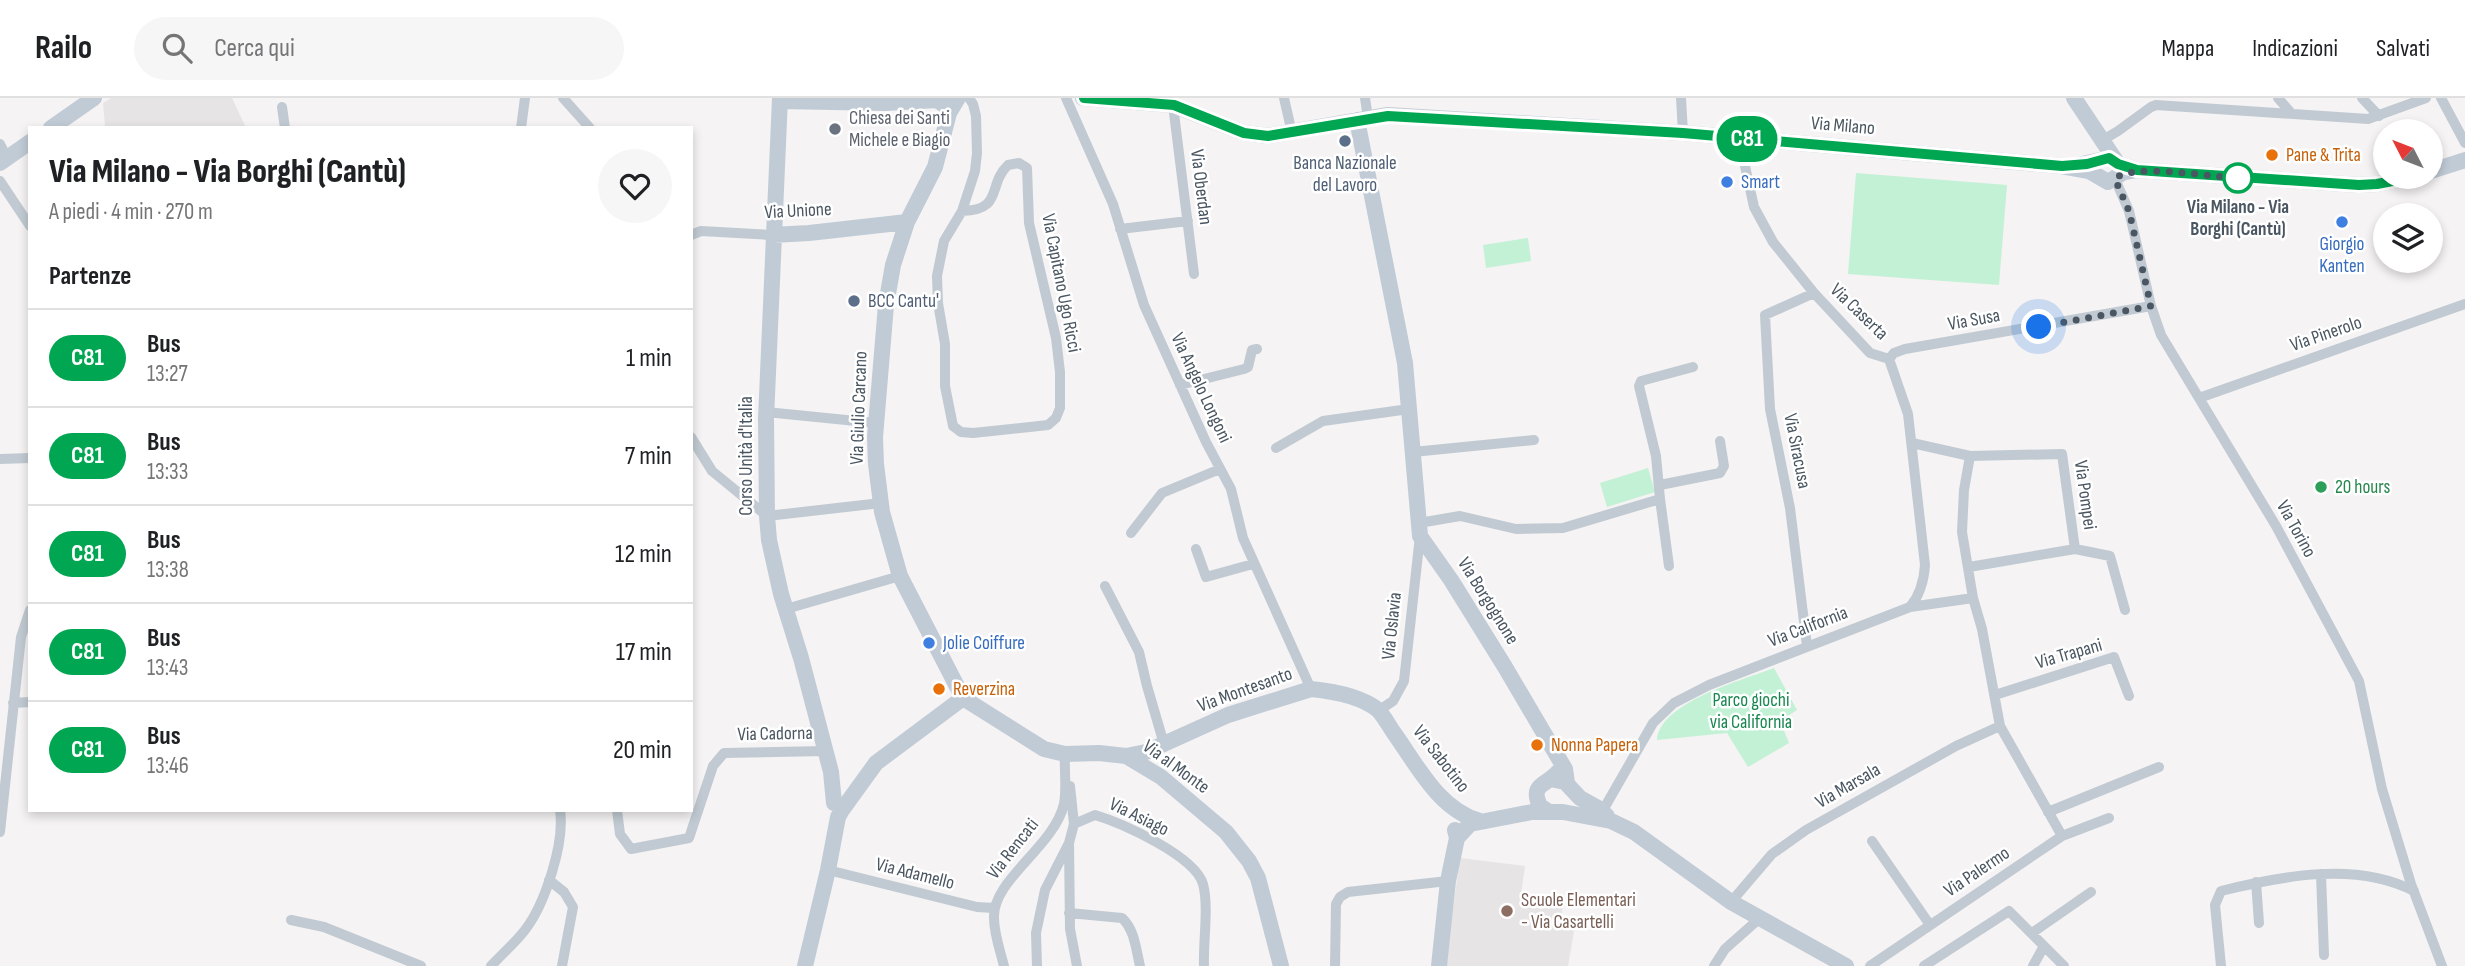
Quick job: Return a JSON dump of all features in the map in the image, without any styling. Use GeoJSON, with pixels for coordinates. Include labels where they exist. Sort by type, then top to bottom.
{"type":"FeatureCollection","features":[{"type":"Feature","properties":{"kind":"main road"},"geometry":{"type":"LineString","coordinates":[[54,126],[94,98]]}},
{"type":"Feature","properties":{"kind":"main road"},"geometry":{"type":"LineString","coordinates":[[948,113],[958,98]]}},
{"type":"Feature","properties":{"kind":"main road","name":"Via Milano"},"geometry":{"type":"LineString","coordinates":[[1083,98],[1174,105],[1244,133],[1268,136],[1388,116],[1683,133],[2062,166],[2373,184]]}},
{"type":"Feature","properties":{"kind":"main road"},"geometry":{"type":"LineString","coordinates":[[2074,98],[2101,141],[2109,169]]}},
{"type":"Feature","properties":{"kind":"main road"},"geometry":{"type":"LineString","coordinates":[[780,99],[937,100],[949,108],[948,113]]}},
{"type":"Feature","properties":{"kind":"main road","name":"Corso Unità d'Italia"},"geometry":{"type":"LineString","coordinates":[[780,99],[766,412],[767,516],[769,540],[786,609],[831,772],[835,811]]}},
{"type":"Feature","properties":{"kind":"main road","name":"Via Giulio Carcano"},"geometry":{"type":"LineString","coordinates":[[948,113],[935,167],[907,222],[893,265],[886,305],[876,422],[876,464],[881,503],[900,576],[963,698]]}},
{"type":"Feature","properties":{"kind":"main road"},"geometry":{"type":"LineString","coordinates":[[1362,119],[1405,363],[1419,530]]}},
{"type":"Feature","properties":{"kind":"main road"},"geometry":{"type":"LineString","coordinates":[[2,155],[28,143]]}},
{"type":"Feature","properties":{"kind":"main road"},"geometry":{"type":"LineString","coordinates":[[2443,167],[2465,160]]}},
{"type":"Feature","properties":{"kind":"main road","name":"Via Unione"},"geometry":{"type":"LineString","coordinates":[[773,235],[907,222]]}},
{"type":"Feature","properties":{"kind":"main road","name":"Via Borgognone"},"geometry":{"type":"LineString","coordinates":[[1419,530],[1492,645],[1565,769],[1568,785]]}},
{"type":"Feature","properties":{"kind":"main road","name":"Via Montesanto"},"geometry":{"type":"LineString","coordinates":[[1143,759],[1164,744],[1227,715],[1311,689],[1361,701],[1378,711]]}},
{"type":"Feature","properties":{"kind":"main road"},"geometry":{"type":"LineString","coordinates":[[805,966],[828,870],[835,811],[876,763],[963,698]]}},
{"type":"Feature","properties":{"kind":"main road","name":"Via al Monte"},"geometry":{"type":"LineString","coordinates":[[963,698],[1065,761],[1099,753],[1143,759],[1215,822],[1238,845],[1249,861],[1258,878],[1281,966]]}},
{"type":"Feature","properties":{"kind":"main road","name":"Via Sabotino"},"geometry":{"type":"LineString","coordinates":[[1378,711],[1442,800],[1458,813],[1480,821]]}},
{"type":"Feature","properties":{"kind":"main road"},"geometry":{"type":"LineString","coordinates":[[1513,815],[1531,805],[1541,784],[1555,777],[1561,763]]}},
{"type":"Feature","properties":{"kind":"main road"},"geometry":{"type":"LineString","coordinates":[[1550,779],[1560,779],[1586,803],[1644,839],[1731,902],[1846,966]]}},
{"type":"Feature","properties":{"kind":"main road"},"geometry":{"type":"LineString","coordinates":[[1554,812],[1569,804],[1571,796],[1568,785]]}},
{"type":"Feature","properties":{"kind":"main road"},"geometry":{"type":"LineString","coordinates":[[1537,794],[1540,806],[1554,812]]}},
{"type":"Feature","properties":{"kind":"main road"},"geometry":{"type":"LineString","coordinates":[[1439,966],[1448,881],[1457,838],[1454,824],[1442,800]]}},
{"type":"Feature","properties":{"kind":"main road"},"geometry":{"type":"LineString","coordinates":[[1457,838],[1465,828],[1480,821],[1513,815],[1602,811]]}},
{"type":"Feature","properties":{"kind":"street"},"geometry":{"type":"LineString","coordinates":[[521,126],[525,98]]}},
{"type":"Feature","properties":{"kind":"street"},"geometry":{"type":"LineString","coordinates":[[563,98],[588,126]]}},
{"type":"Feature","properties":{"kind":"street","name":"Via Capitano Ugo Ricci"},"geometry":{"type":"LineString","coordinates":[[962,211],[977,211],[985,207],[992,198],[1000,175],[1008,165],[1019,163],[1027,168],[1029,223],[1056,338],[1059,372],[1060,408],[1056,418],[1048,425],[973,433],[961,432],[953,426],[945,386],[945,344],[938,303],[937,276],[944,241],[962,211],[975,172],[976,116],[969,98]]}},
{"type":"Feature","properties":{"kind":"street","name":"Via Angelo Longoni"},"geometry":{"type":"LineString","coordinates":[[1066,98],[1112,204],[1144,305],[1231,489],[1242,538],[1311,689]]}},
{"type":"Feature","properties":{"kind":"street"},"geometry":{"type":"LineString","coordinates":[[1283,98],[1292,133]]}},
{"type":"Feature","properties":{"kind":"street"},"geometry":{"type":"LineString","coordinates":[[1362,119],[1365,98]]}},
{"type":"Feature","properties":{"kind":"street"},"geometry":{"type":"LineString","coordinates":[[1681,98],[1683,133]]}},
{"type":"Feature","properties":{"kind":"street"},"geometry":{"type":"LineString","coordinates":[[2278,98],[2291,113]]}},
{"type":"Feature","properties":{"kind":"street"},"geometry":{"type":"LineString","coordinates":[[2362,98],[2379,116]]}},
{"type":"Feature","properties":{"kind":"street"},"geometry":{"type":"LineString","coordinates":[[2101,141],[2118,131],[2148,102],[2156,105],[2368,119],[2426,98]]}},
{"type":"Feature","properties":{"kind":"street"},"geometry":{"type":"LineString","coordinates":[[2441,98],[2465,142]]}},
{"type":"Feature","properties":{"kind":"street","name":"Via Oberdan"},"geometry":{"type":"LineString","coordinates":[[1174,105],[1194,274]]}},
{"type":"Feature","properties":{"kind":"street"},"geometry":{"type":"LineString","coordinates":[[282,107],[285,126]]}},
{"type":"Feature","properties":{"kind":"street","name":"Via Caserta"},"geometry":{"type":"LineString","coordinates":[[1746,139],[1745,166],[1754,207],[1773,242],[1814,293],[1870,353],[1889,359],[1908,414],[1912,443]]}},
{"type":"Feature","properties":{"kind":"street","name":"Via Torino"},"geometry":{"type":"LineString","coordinates":[[2109,169],[2126,202],[2151,306],[2161,335],[2276,526],[2359,681],[2382,789],[2412,888],[2442,966]]}},
{"type":"Feature","properties":{"kind":"street"},"geometry":{"type":"LineString","coordinates":[[0,181],[28,223]]}},
{"type":"Feature","properties":{"kind":"street"},"geometry":{"type":"LineString","coordinates":[[1120,229],[1188,221]]}},
{"type":"Feature","properties":{"kind":"street","name":"Via Unione"},"geometry":{"type":"LineString","coordinates":[[693,234],[701,231],[773,235]]}},
{"type":"Feature","properties":{"kind":"street","name":"Via Siracusa"},"geometry":{"type":"LineString","coordinates":[[1807,646],[1790,508],[1770,409],[1765,315],[1814,293]]}},
{"type":"Feature","properties":{"kind":"street","name":"Via Pinerolo"},"geometry":{"type":"LineString","coordinates":[[2199,398],[2465,304]]}},
{"type":"Feature","properties":{"kind":"street","name":"Via Susa"},"geometry":{"type":"LineString","coordinates":[[1889,359],[1894,353],[1905,349],[2151,306]]}},
{"type":"Feature","properties":{"kind":"street"},"geometry":{"type":"LineString","coordinates":[[1180,385],[1244,369],[1248,367],[1252,350],[1257,349]]}},
{"type":"Feature","properties":{"kind":"street"},"geometry":{"type":"LineString","coordinates":[[1668,566],[1660,485],[1639,386],[1641,381],[1648,377],[1693,366]]}},
{"type":"Feature","properties":{"kind":"street"},"geometry":{"type":"LineString","coordinates":[[1276,448],[1323,421],[1409,409]]}},
{"type":"Feature","properties":{"kind":"street"},"geometry":{"type":"LineString","coordinates":[[766,412],[876,422]]}},
{"type":"Feature","properties":{"kind":"street"},"geometry":{"type":"LineString","coordinates":[[693,440],[712,471],[767,516],[881,503]]}},
{"type":"Feature","properties":{"kind":"street"},"geometry":{"type":"LineString","coordinates":[[1413,452],[1534,440]]}},
{"type":"Feature","properties":{"kind":"street"},"geometry":{"type":"LineString","coordinates":[[1660,485],[1720,473],[1724,466],[1720,442]]}},
{"type":"Feature","properties":{"kind":"street"},"geometry":{"type":"LineString","coordinates":[[1910,607],[1919,596],[1925,565],[1912,443],[1970,456],[1964,489],[1962,531],[2000,726],[2062,836]]}},
{"type":"Feature","properties":{"kind":"street","name":"Via Pompei"},"geometry":{"type":"LineString","coordinates":[[1970,456],[2062,454],[2075,549]]}},
{"type":"Feature","properties":{"kind":"street"},"geometry":{"type":"LineString","coordinates":[[0,459],[28,458]]}},
{"type":"Feature","properties":{"kind":"street"},"geometry":{"type":"LineString","coordinates":[[1131,533],[1162,493],[1220,469]]}},
{"type":"Feature","properties":{"kind":"street"},"geometry":{"type":"LineString","coordinates":[[1419,530],[1460,516],[1516,529],[1563,528],[1660,499]]}},
{"type":"Feature","properties":{"kind":"street","name":"Via Oslavia"},"geometry":{"type":"LineString","coordinates":[[1378,711],[1393,701],[1404,681],[1419,530]]}},
{"type":"Feature","properties":{"kind":"street"},"geometry":{"type":"LineString","coordinates":[[1196,549],[1206,577],[1253,564]]}},
{"type":"Feature","properties":{"kind":"street","name":"Via Pompei"},"geometry":{"type":"LineString","coordinates":[[1969,567],[2075,549],[2110,556],[2125,610]]}},
{"type":"Feature","properties":{"kind":"street"},"geometry":{"type":"LineString","coordinates":[[786,609],[900,576]]}},
{"type":"Feature","properties":{"kind":"street"},"geometry":{"type":"LineString","coordinates":[[1105,586],[1139,652],[1164,744]]}},
{"type":"Feature","properties":{"kind":"street"},"geometry":{"type":"LineString","coordinates":[[1910,607],[1973,598]]}},
{"type":"Feature","properties":{"kind":"street","name":"Via California"},"geometry":{"type":"LineString","coordinates":[[1602,811],[1654,723],[1674,704],[1709,685],[1910,607]]}},
{"type":"Feature","properties":{"kind":"street"},"geometry":{"type":"LineString","coordinates":[[0,832],[21,637],[28,616]]}},
{"type":"Feature","properties":{"kind":"street","name":"Via Trapani"},"geometry":{"type":"LineString","coordinates":[[1995,695],[2115,657],[2129,696]]}},
{"type":"Feature","properties":{"kind":"street"},"geometry":{"type":"LineString","coordinates":[[0,699],[28,702]]}},
{"type":"Feature","properties":{"kind":"street","name":"Via Marsala"},"geometry":{"type":"LineString","coordinates":[[1731,902],[1772,854],[1806,831],[1956,746],[2000,726]]}},
{"type":"Feature","properties":{"kind":"street","name":"Via Cadorna"},"geometry":{"type":"LineString","coordinates":[[617,812],[620,834],[631,849],[689,838],[713,766],[724,753],[825,751]]}},
{"type":"Feature","properties":{"kind":"street"},"geometry":{"type":"LineString","coordinates":[[1037,966],[1036,933],[1045,890],[1069,843],[1074,824],[1065,761]]}},
{"type":"Feature","properties":{"kind":"street","name":"Via Rencati"},"geometry":{"type":"LineString","coordinates":[[1004,966],[994,908],[1002,890],[1034,854],[1057,821],[1064,804],[1065,761]]}},
{"type":"Feature","properties":{"kind":"street"},"geometry":{"type":"LineString","coordinates":[[2048,812],[2159,766]]}},
{"type":"Feature","properties":{"kind":"street"},"geometry":{"type":"LineString","coordinates":[[491,966],[526,929],[544,895],[559,840],[560,812]]}},
{"type":"Feature","properties":{"kind":"street","name":"Via Asiago"},"geometry":{"type":"LineString","coordinates":[[1074,824],[1095,815],[1117,821],[1158,843],[1196,872],[1203,883],[1205,898],[1204,966]]}},
{"type":"Feature","properties":{"kind":"street","name":"Via Palermo"},"geometry":{"type":"LineString","coordinates":[[1870,966],[2062,836],[2109,818]]}},
{"type":"Feature","properties":{"kind":"street"},"geometry":{"type":"LineString","coordinates":[[1872,841],[1930,925]]}},
{"type":"Feature","properties":{"kind":"street"},"geometry":{"type":"LineString","coordinates":[[1069,843],[1069,913],[1077,966]]}},
{"type":"Feature","properties":{"kind":"street","name":"Via Adamello"},"geometry":{"type":"LineString","coordinates":[[828,870],[977,907],[994,908]]}},
{"type":"Feature","properties":{"kind":"street"},"geometry":{"type":"LineString","coordinates":[[2321,874],[2324,955]]}},
{"type":"Feature","properties":{"kind":"street"},"geometry":{"type":"LineString","coordinates":[[2221,966],[2215,905],[2221,891],[2256,882],[2321,874],[2379,878],[2412,888]]}},
{"type":"Feature","properties":{"kind":"street"},"geometry":{"type":"LineString","coordinates":[[549,880],[564,892],[573,907],[562,966]]}},
{"type":"Feature","properties":{"kind":"street"},"geometry":{"type":"LineString","coordinates":[[1335,966],[1336,904],[1340,897],[1348,892],[1448,881]]}},
{"type":"Feature","properties":{"kind":"street"},"geometry":{"type":"LineString","coordinates":[[2256,882],[2259,923]]}},
{"type":"Feature","properties":{"kind":"street"},"geometry":{"type":"LineString","coordinates":[[2032,933],[2091,892]]}},
{"type":"Feature","properties":{"kind":"street"},"geometry":{"type":"LineString","coordinates":[[1924,966],[2009,911],[2064,966]]}},
{"type":"Feature","properties":{"kind":"street"},"geometry":{"type":"LineString","coordinates":[[1069,913],[1122,918],[1132,932],[1140,966]]}},
{"type":"Feature","properties":{"kind":"street"},"geometry":{"type":"LineString","coordinates":[[1714,966],[1725,949],[1760,918]]}},
{"type":"Feature","properties":{"kind":"street"},"geometry":{"type":"LineString","coordinates":[[291,920],[324,928],[421,966]]}},
{"type":"Feature","properties":{"kind":"street"},"geometry":{"type":"LineString","coordinates":[[2034,966],[2044,946]]}},
{"type":"Feature","properties":{"kind":"shaded area"},"geometry":{"type":"Polygon","coordinates":[[[111,98],[232,98],[245,126],[105,126],[103,103],[111,98]]]}},
{"type":"Feature","properties":{"kind":"shaded area","name":"Scuole Elementari - Via Casartelli"},"geometry":{"type":"Polygon","coordinates":[[[1460,858],[1525,866],[1521,894],[1564,898],[1560,923],[1575,925],[1568,966],[1445,966],[1460,858]]]}},
{"type":"Feature","properties":{"kind":"green space"},"geometry":{"type":"Polygon","coordinates":[[[1856,173],[2007,185],[1999,285],[1848,274],[1856,173]]]}},
{"type":"Feature","properties":{"kind":"green space"},"geometry":{"type":"Polygon","coordinates":[[[1528,238],[1531,261],[1486,268],[1483,245],[1528,238]]]}},
{"type":"Feature","properties":{"kind":"green space"},"geometry":{"type":"Polygon","coordinates":[[[1648,468],[1655,492],[1607,507],[1600,483],[1648,468]]]}},
{"type":"Feature","properties":{"kind":"green space","name":"Parco giochi via California"},"geometry":{"type":"Polygon","coordinates":[[[1774,668],[1797,710],[1780,721],[1789,743],[1748,767],[1727,733],[1657,740],[1662,726],[1672,714],[1687,704],[1724,686],[1774,668]]]}},
{"type":"Feature","properties":{"kind":"bus line","name":"C81"},"geometry":{"type":"LineString","coordinates":[[1084,98],[1174,105],[1244,133],[1268,136],[1388,116],[1683,133],[2062,166],[2087,164],[2109,158],[2137,170],[2373,184]]}},
{"type":"Feature","properties":{"kind":"place","name":"Chiesa dei Santi Michele e Biagio"},"geometry":{"type":"Point","coordinates":[835,129]}},
{"type":"Feature","properties":{"kind":"place","name":"Banca Nazionale del Lavoro"},"geometry":{"type":"Point","coordinates":[1345,141]}},
{"type":"Feature","properties":{"kind":"place","name":"Pane & Trita"},"geometry":{"type":"Point","coordinates":[2272,155]}},
{"type":"Feature","properties":{"kind":"place","name":"Via Milano - Via Borghi (Cantù)"},"geometry":{"type":"Point","coordinates":[2238,178]}},
{"type":"Feature","properties":{"kind":"place","name":"Smart"},"geometry":{"type":"Point","coordinates":[1727,182]}},
{"type":"Feature","properties":{"kind":"place","name":"Giorgio Kanten"},"geometry":{"type":"Point","coordinates":[2342,222]}},
{"type":"Feature","properties":{"kind":"place","name":"BCC Cantu'"},"geometry":{"type":"Point","coordinates":[854,301]}},
{"type":"Feature","properties":{"kind":"place","name":"20 hours"},"geometry":{"type":"Point","coordinates":[2321,487]}},
{"type":"Feature","properties":{"kind":"place","name":"Jolie Coiffure"},"geometry":{"type":"Point","coordinates":[929,643]}},
{"type":"Feature","properties":{"kind":"place","name":"Reverzina"},"geometry":{"type":"Point","coordinates":[939,689]}},
{"type":"Feature","properties":{"kind":"place","name":"Nonna Papera"},"geometry":{"type":"Point","coordinates":[1537,745]}},
{"type":"Feature","properties":{"kind":"place","name":"Scuole Elementari - Via Casartelli"},"geometry":{"type":"Point","coordinates":[1507,911]}},
{"type":"Feature","properties":{"kind":"route"},"geometry":{"type":"LineString","coordinates":[[2039,327],[2151,306],[2129,211],[2115,179],[2119,174],[2137,170],[2238,178]]}}]}
